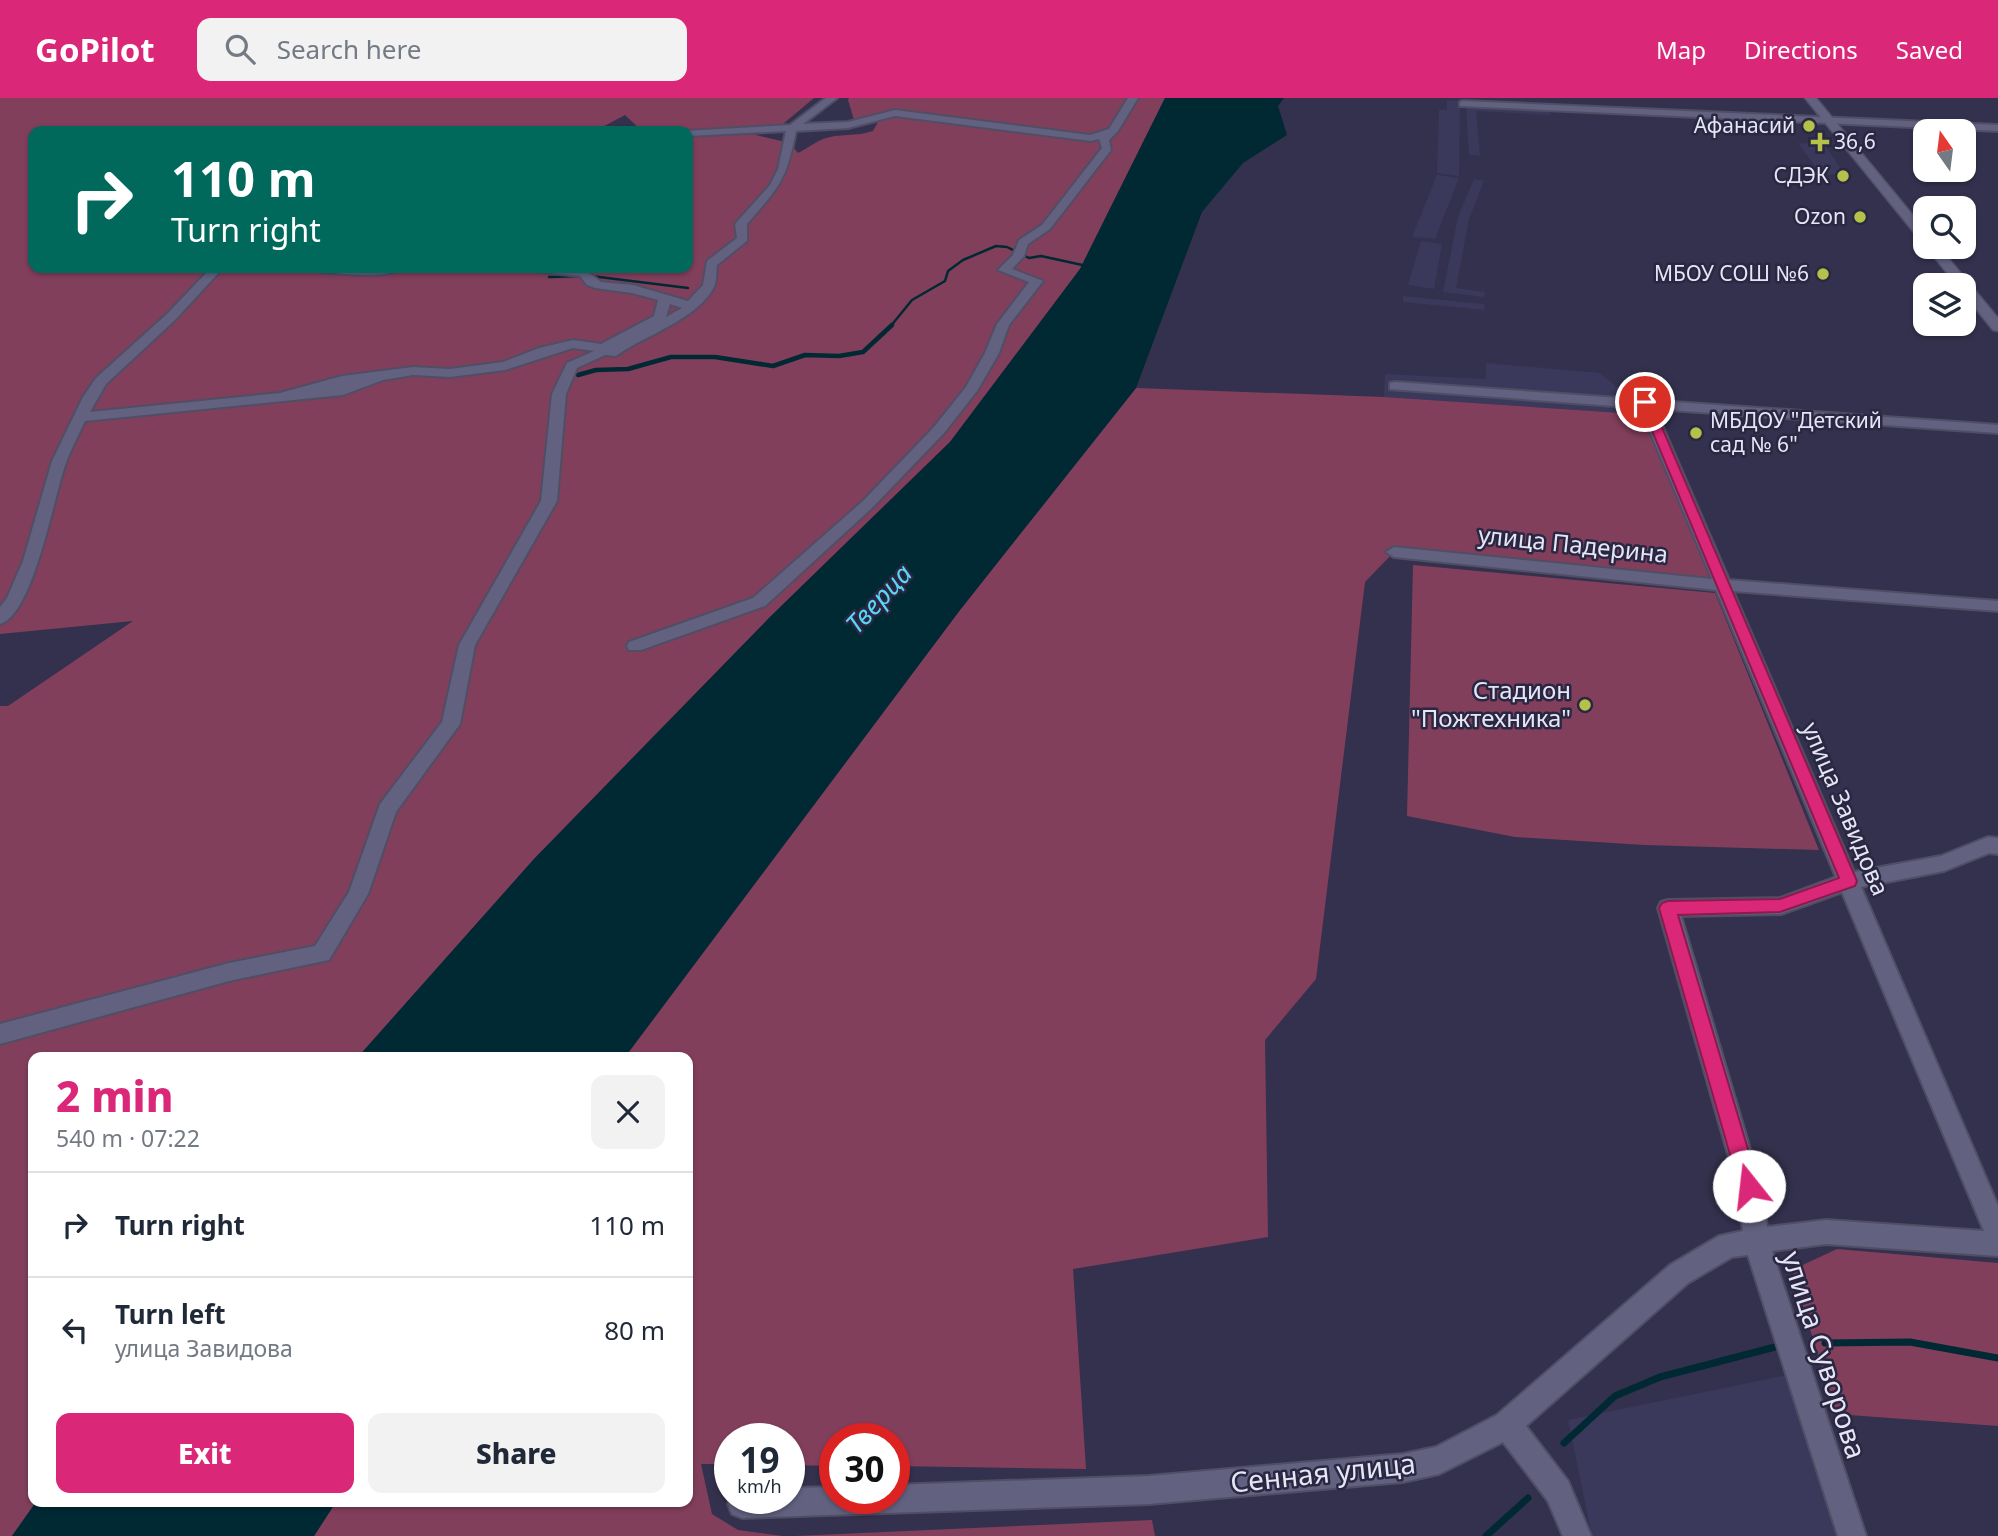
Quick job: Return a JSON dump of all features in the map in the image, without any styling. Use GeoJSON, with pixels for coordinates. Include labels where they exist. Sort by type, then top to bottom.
{"type":"FeatureCollection","features":[{"type":"Feature","properties":{"kind":"main road"},"geometry":{"type":"LineString","coordinates":[[1810,98],[1913,223]]}},
{"type":"Feature","properties":{"kind":"main road"},"geometry":{"type":"LineString","coordinates":[[1942,259],[1998,327]]}},
{"type":"Feature","properties":{"kind":"street"},"geometry":{"type":"LineString","coordinates":[[81,417],[343,391],[380,376],[414,371],[450,373],[505,366],[544,351],[573,344],[603,348],[611,353],[632,338],[685,313],[709,286],[711,264],[743,239],[741,224],[775,186],[783,169],[792,128],[832,98]]}},
{"type":"Feature","properties":{"kind":"street"},"geometry":{"type":"LineString","coordinates":[[635,646],[759,602],[868,503],[939,430],[972,388],[992,354],[1003,324],[1037,281],[1004,270],[1018,256],[1023,242],[1046,226],[1083,182],[1107,148],[1104,139],[1133,98]]}},
{"type":"Feature","properties":{"kind":"street"},"geometry":{"type":"LineString","coordinates":[[1463,104],[1998,128]]}},
{"type":"Feature","properties":{"kind":"street"},"geometry":{"type":"LineString","coordinates":[[693,133],[848,125],[895,113],[1091,138],[1112,131]]}},
{"type":"Feature","properties":{"kind":"street"},"geometry":{"type":"LineString","coordinates":[[770,130],[788,141]]}},
{"type":"Feature","properties":{"kind":"street"},"geometry":{"type":"LineString","coordinates":[[0,618],[15,599],[31,561],[59,461],[89,397],[101,381],[171,317],[212,273]]}},
{"type":"Feature","properties":{"kind":"street"},"geometry":{"type":"LineString","coordinates":[[584,273],[591,282],[599,285],[633,289],[690,306]]}},
{"type":"Feature","properties":{"kind":"street"},"geometry":{"type":"LineString","coordinates":[[0,1034],[229,972],[322,954],[358,894],[387,809],[451,724],[467,645],[549,501],[559,394],[572,366],[598,355],[603,348],[629,331],[659,318],[665,307],[664,299]]}},
{"type":"Feature","properties":{"kind":"street"},"geometry":{"type":"LineString","coordinates":[[1395,386],[1998,429]]}},
{"type":"Feature","properties":{"kind":"street","name":"улица Завидова"},"geometry":{"type":"LineString","coordinates":[[1645,402],[1998,1234]]}},
{"type":"Feature","properties":{"kind":"street","name":"улица Падерина"},"geometry":{"type":"LineString","coordinates":[[1394,552],[1723,585],[1998,606]]}},
{"type":"Feature","properties":{"kind":"street"},"geometry":{"type":"LineString","coordinates":[[1849,881],[1944,863],[1988,845],[1998,846]]}},
{"type":"Feature","properties":{"kind":"street","name":"улица Суворова"},"geometry":{"type":"LineString","coordinates":[[1849,881],[1780,906],[1668,908],[1749,1186],[1756,1243],[1852,1536]]}},
{"type":"Feature","properties":{"kind":"street","name":"Сенная улица"},"geometry":{"type":"LineString","coordinates":[[805,1502],[1149,1490],[1403,1468],[1438,1460],[1507,1425],[1679,1274],[1728,1245],[1826,1232],[1998,1244]]}},
{"type":"Feature","properties":{"kind":"street"},"geometry":{"type":"LineString","coordinates":[[1507,1425],[1556,1485],[1573,1517],[1577,1536]]}},
{"type":"Feature","properties":{"kind":"shaded area"},"geometry":{"type":"Polygon","coordinates":[[[0,98],[814,98],[777,129],[693,130],[693,126],[637,126],[625,115],[604,126],[28,126],[28,273],[693,273],[693,135],[756,135],[790,143],[798,153],[829,137],[873,131],[879,120],[855,123],[849,98],[1165,98],[1080,269],[950,442],[771,616],[534,859],[362,1052],[28,1052],[28,1507],[32,1507],[12,1536],[0,1536],[0,706],[8,706],[133,621],[0,634],[0,98]]]}},
{"type":"Feature","properties":{"kind":"shaded area"},"geometry":{"type":"Polygon","coordinates":[[[1447,100],[1460,101],[1459,176],[1437,173],[1439,110],[1447,110],[1447,100]]]}},
{"type":"Feature","properties":{"kind":"shaded area"},"geometry":{"type":"Polygon","coordinates":[[[1466,106],[1548,111],[1550,115],[1476,111],[1480,156],[1469,155],[1466,106]]]}},
{"type":"Feature","properties":{"kind":"shaded area"},"geometry":{"type":"Polygon","coordinates":[[[1798,143],[1824,144],[1845,175],[1821,174],[1798,143]]]}},
{"type":"Feature","properties":{"kind":"shaded area"},"geometry":{"type":"Polygon","coordinates":[[[1437,175],[1459,178],[1435,239],[1412,237],[1437,175]]]}},
{"type":"Feature","properties":{"kind":"shaded area"},"geometry":{"type":"Polygon","coordinates":[[[1474,179],[1484,181],[1469,219],[1456,288],[1485,292],[1484,297],[1443,292],[1458,217],[1474,179]]]}},
{"type":"Feature","properties":{"kind":"shaded area"},"geometry":{"type":"Polygon","coordinates":[[[1421,241],[1442,244],[1434,289],[1408,285],[1421,241]]]}},
{"type":"Feature","properties":{"kind":"shaded area"},"geometry":{"type":"Polygon","coordinates":[[[1403,296],[1484,304],[1485,310],[1403,302],[1403,296]]]}},
{"type":"Feature","properties":{"kind":"shaded area"},"geometry":{"type":"Polygon","coordinates":[[[1486,363],[1600,373],[1651,415],[1384,397],[1385,374],[1486,379],[1486,363]]]}},
{"type":"Feature","properties":{"kind":"shaded area"},"geometry":{"type":"Polygon","coordinates":[[[1136,388],[1384,397],[1651,415],[1723,585],[1394,552],[1365,582],[1316,979],[1265,1040],[1268,1237],[1073,1269],[1086,1469],[910,1466],[910,1423],[819,1423],[819,1466],[805,1465],[805,1423],[714,1423],[714,1464],[701,1464],[712,1514],[738,1530],[783,1536],[314,1536],[333,1507],[693,1507],[693,1052],[629,1052],[960,610],[1136,388]]]}},
{"type":"Feature","properties":{"kind":"shaded area","name":"Стадион \"Пожтехника\""},"geometry":{"type":"Polygon","coordinates":[[[1413,565],[1715,593],[1819,850],[1645,845],[1515,837],[1407,816],[1413,565]]]}},
{"type":"Feature","properties":{"kind":"shaded area"},"geometry":{"type":"Polygon","coordinates":[[[1837,1249],[1998,1263],[1998,1426],[1836,1414],[1792,1270],[1837,1249]]]}},
{"type":"Feature","properties":{"kind":"shaded area"},"geometry":{"type":"Polygon","coordinates":[[[1792,1374],[1842,1536],[1592,1536],[1568,1420],[1792,1374]]]}},
{"type":"Feature","properties":{"kind":"shaded area"},"geometry":{"type":"Polygon","coordinates":[[[1152,1520],[1155,1536],[795,1536],[1152,1520]]]}},
{"type":"Feature","properties":{"kind":"water","name":"Тверца"},"geometry":{"type":"Polygon","coordinates":[[[1165,98],[1284,98],[1278,106],[1287,135],[1243,163],[1202,212],[1136,388],[960,610],[629,1052],[362,1052],[534,859],[771,616],[950,442],[1080,269],[1165,98]]]}},
{"type":"Feature","properties":{"kind":"water"},"geometry":{"type":"Polygon","coordinates":[[[32,1507],[333,1507],[314,1536],[12,1536],[32,1507]]]}},
{"type":"Feature","properties":{"kind":"waterway"},"geometry":{"type":"LineString","coordinates":[[890,326],[912,300],[945,281],[948,271],[963,260],[996,246],[1007,247],[1029,258],[1041,256],[1087,266]]}},
{"type":"Feature","properties":{"kind":"waterway"},"geometry":{"type":"LineString","coordinates":[[549,277],[581,276]]}},
{"type":"Feature","properties":{"kind":"waterway"},"geometry":{"type":"LineString","coordinates":[[591,276],[688,288]]}},
{"type":"Feature","properties":{"kind":"waterway"},"geometry":{"type":"LineString","coordinates":[[578,375],[596,370],[628,369],[671,357],[715,357],[773,366],[805,355],[839,356],[863,352],[890,326]]}},
{"type":"Feature","properties":{"kind":"waterway"},"geometry":{"type":"LineString","coordinates":[[1825,1343],[1910,1342],[1998,1358]]}},
{"type":"Feature","properties":{"kind":"waterway"},"geometry":{"type":"LineString","coordinates":[[1564,1443],[1615,1396],[1660,1377],[1775,1347]]}},
{"type":"Feature","properties":{"kind":"waterway"},"geometry":{"type":"LineString","coordinates":[[1486,1536],[1528,1498]]}},
{"type":"Feature","properties":{"kind":"place","name":"Афанасий"},"geometry":{"type":"Point","coordinates":[1809,126]}},
{"type":"Feature","properties":{"kind":"place","name":"36,6"},"geometry":{"type":"Point","coordinates":[1820,142]}},
{"type":"Feature","properties":{"kind":"place","name":"СДЭК"},"geometry":{"type":"Point","coordinates":[1843,176]}},
{"type":"Feature","properties":{"kind":"place","name":"Ozon"},"geometry":{"type":"Point","coordinates":[1860,217]}},
{"type":"Feature","properties":{"kind":"place","name":"МБОУ СОШ №6"},"geometry":{"type":"Point","coordinates":[1823,274]}},
{"type":"Feature","properties":{"kind":"place","name":"МБДОУ \"Детский сад № 6\""},"geometry":{"type":"Point","coordinates":[1696,433]}},
{"type":"Feature","properties":{"kind":"place","name":"Стадион \"Пожтехника\""},"geometry":{"type":"Point","coordinates":[1585,705]}},
{"type":"Feature","properties":{"kind":"route"},"geometry":{"type":"LineString","coordinates":[[1645,402],[1849,881],[1780,906],[1668,908],[1749,1186]]}}]}
